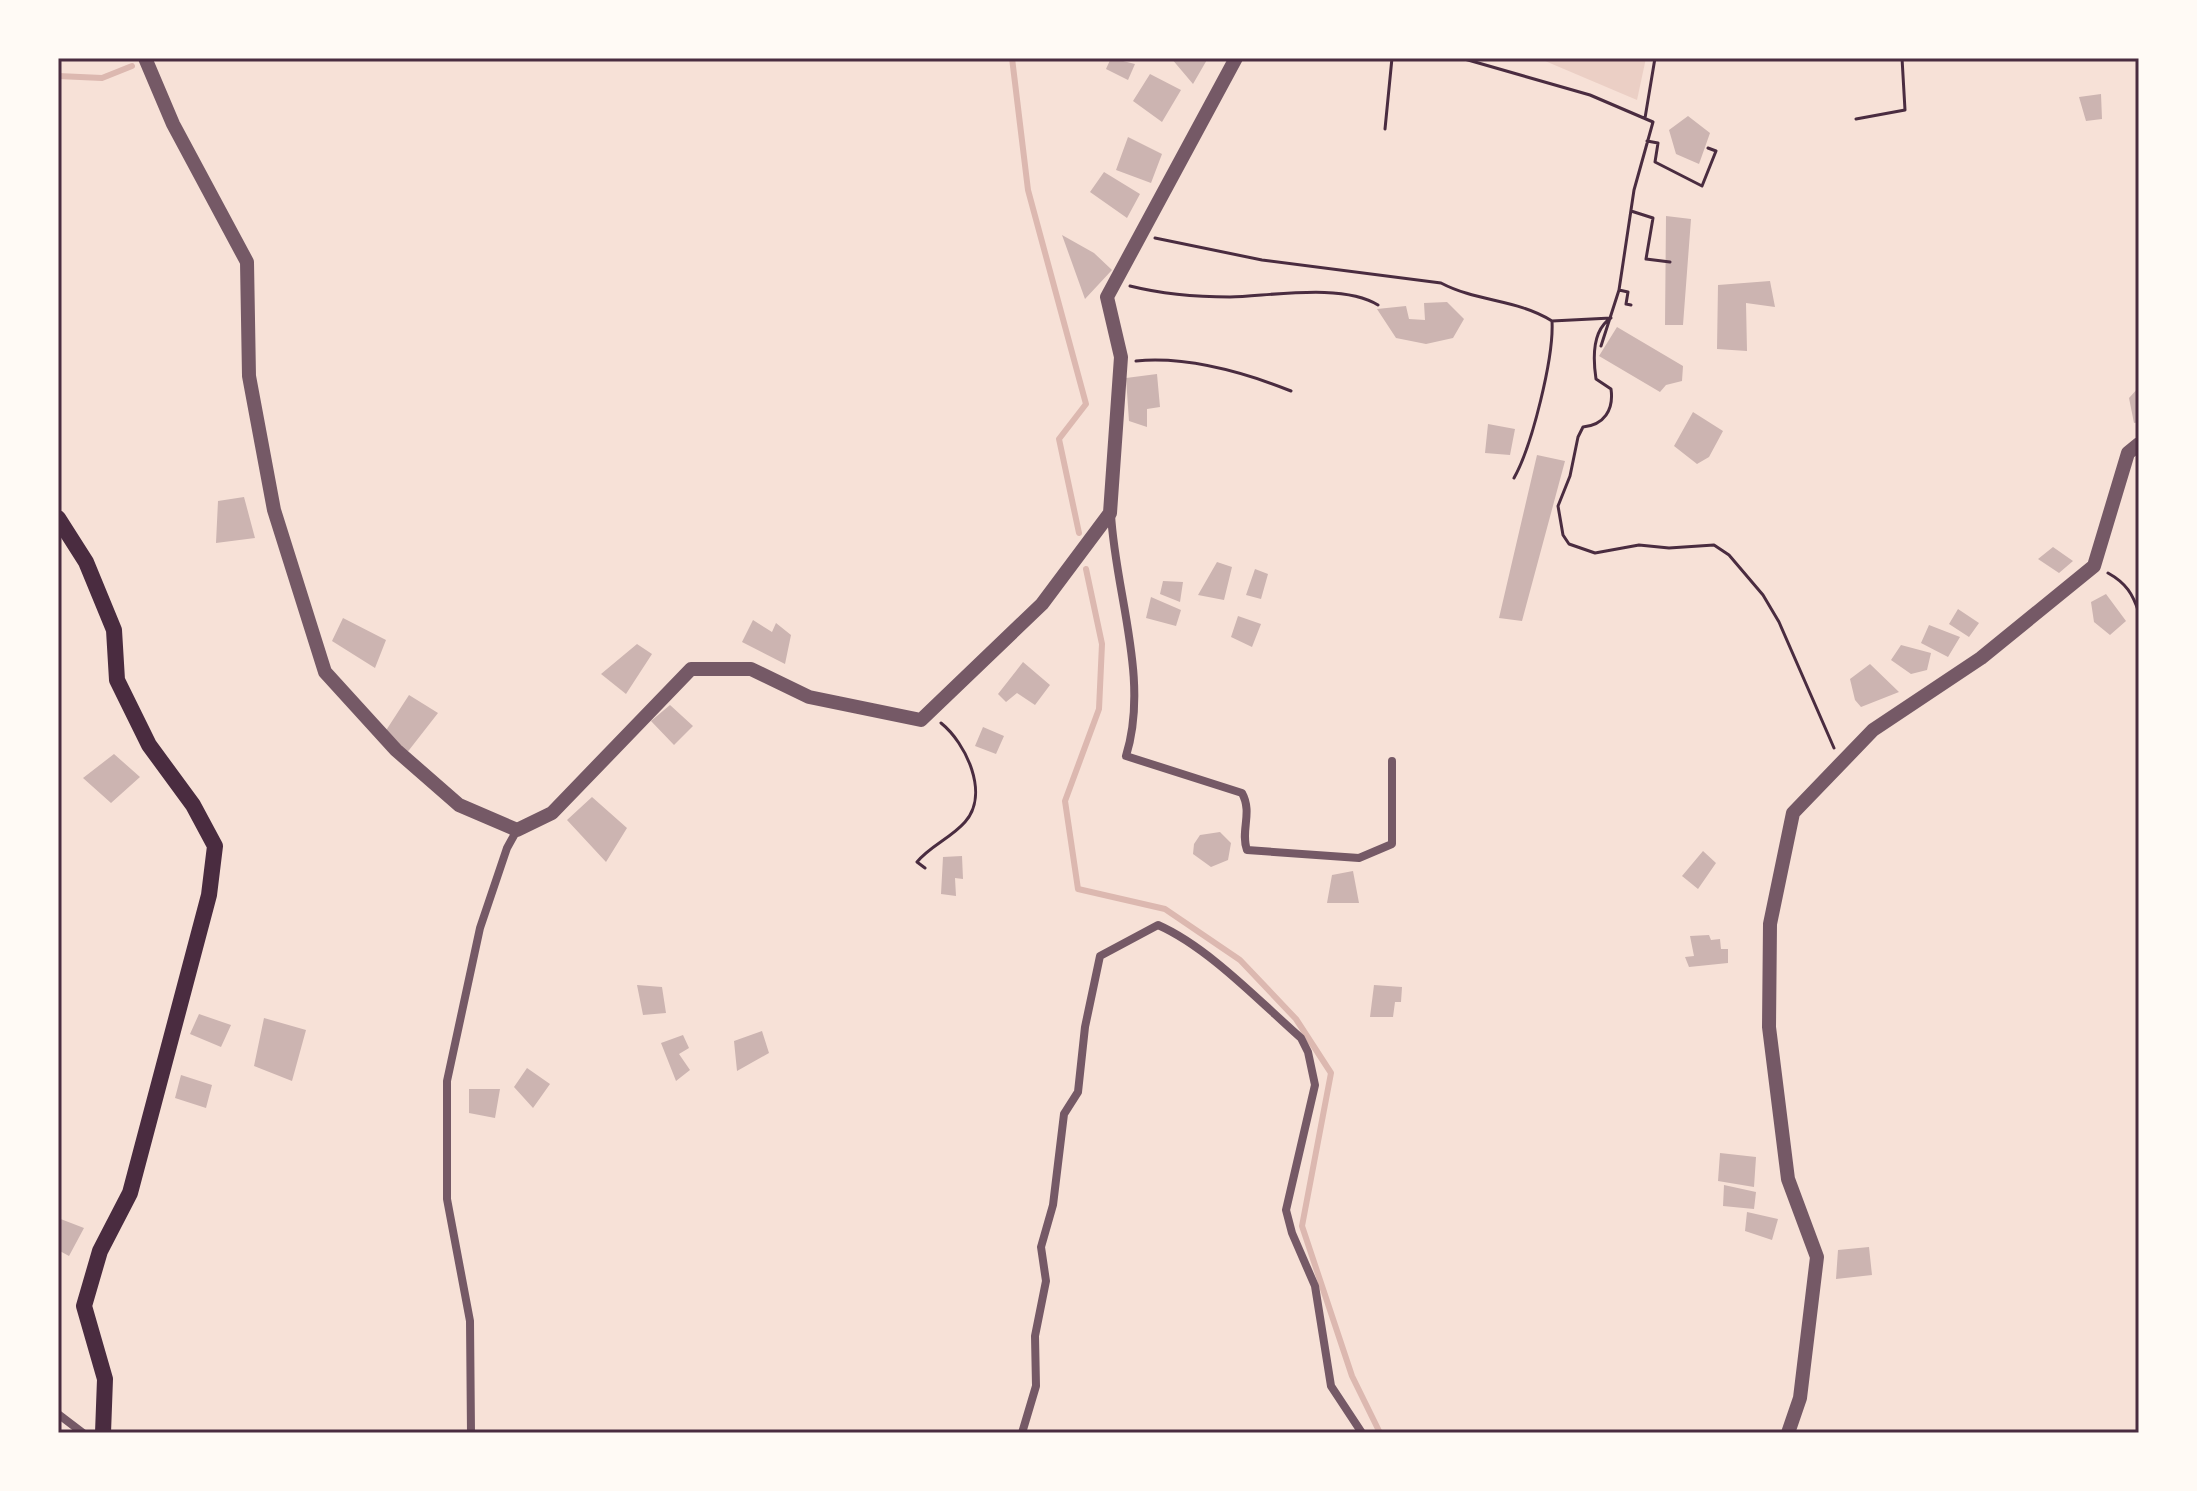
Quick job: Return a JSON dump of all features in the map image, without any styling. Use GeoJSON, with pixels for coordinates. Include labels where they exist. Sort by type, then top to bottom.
{"type":"FeatureCollection","features":[{"type":"Feature","properties":{"kind":"main road"},"geometry":{"type":"LineString","coordinates":[[58,518],[86,562],[114,630],[117,680],[149,745],[193,805],[215,846],[209,895],[130,1193],[100,1251],[84,1306],[105,1379],[103,1433]]}},
{"type":"Feature","properties":{"kind":"street"},"geometry":{"type":"LineString","coordinates":[[145,58],[173,124],[247,262],[249,376],[271,495],[325,672],[396,750],[459,805],[517,830]]}},
{"type":"Feature","properties":{"kind":"street"},"geometry":{"type":"LineString","coordinates":[[1236,58],[1107,297],[1120,363],[1110,513],[1113,558],[1130,644],[1132,702],[1126,756],[1242,793],[1249,817],[1244,842],[1247,850],[1359,858],[1392,844],[1392,761]]}},
{"type":"Feature","properties":{"kind":"street"},"geometry":{"type":"LineString","coordinates":[[1788,1433],[1800,1398],[1817,1257],[1788,1179],[1769,1027],[1770,924],[1793,813],[1873,730],[1981,658],[2094,566],[2128,453],[2139,444]]}},
{"type":"Feature","properties":{"kind":"street"},"geometry":{"type":"LineString","coordinates":[[471,1433],[470,1321],[447,1199],[447,1081],[480,928],[507,848],[517,830],[552,813],[691,669],[751,669],[809,697],[921,720],[1042,604],[1110,513]]}},
{"type":"Feature","properties":{"kind":"street"},"geometry":{"type":"LineString","coordinates":[[1022,1433],[1036,1386],[1035,1336],[1046,1281],[1041,1247],[1053,1205],[1064,1114],[1078,1092],[1085,1027],[1100,956],[1158,925],[1179,934],[1222,970],[1301,1038],[1308,1052],[1315,1085],[1286,1210],[1292,1233],[1315,1286],[1331,1386],[1362,1433]]}},
{"type":"Feature","properties":{"kind":"street"},"geometry":{"type":"LineString","coordinates":[[58,1414],[83,1433]]}},
{"type":"Feature","properties":{"kind":"path"},"geometry":{"type":"LineString","coordinates":[[1385,129],[1392,58]]}},
{"type":"Feature","properties":{"kind":"path"},"geometry":{"type":"LineString","coordinates":[[1461,58],[1590,95],[1653,122],[1631,211],[1619,290],[1601,346]]}},
{"type":"Feature","properties":{"kind":"path"},"geometry":{"type":"LineString","coordinates":[[1645,118],[1655,58]]}},
{"type":"Feature","properties":{"kind":"path"},"geometry":{"type":"LineString","coordinates":[[1856,119],[1905,110],[1902,58]]}},
{"type":"Feature","properties":{"kind":"path"},"geometry":{"type":"LineString","coordinates":[[1647,141],[1658,143],[1655,162],[1702,186],[1716,151],[1708,148]]}},
{"type":"Feature","properties":{"kind":"path"},"geometry":{"type":"LineString","coordinates":[[1631,211],[1653,218],[1646,259],[1670,262]]}},
{"type":"Feature","properties":{"kind":"path"},"geometry":{"type":"LineString","coordinates":[[1160,239],[1262,260],[1441,283],[1463,295],[1532,309],[1552,321],[1611,318]]}},
{"type":"Feature","properties":{"kind":"path"},"geometry":{"type":"LineString","coordinates":[[1115,281],[1154,292],[1209,297],[1285,292],[1354,295],[1378,305]]}},
{"type":"Feature","properties":{"kind":"path"},"geometry":{"type":"LineString","coordinates":[[1619,290],[1628,292],[1626,304],[1631,305]]}},
{"type":"Feature","properties":{"kind":"path"},"geometry":{"type":"LineString","coordinates":[[1611,318],[1604,323],[1594,354],[1596,379],[1611,389],[1612,397],[1607,416],[1595,425],[1583,427],[1578,437],[1570,476],[1558,506],[1563,535],[1569,544],[1595,553],[1639,545],[1669,548],[1714,545],[1729,555],[1763,595],[1779,622],[1829,741],[1843,761]]}},
{"type":"Feature","properties":{"kind":"path"},"geometry":{"type":"LineString","coordinates":[[1514,478],[1534,428],[1546,362],[1553,345],[1552,321]]}},
{"type":"Feature","properties":{"kind":"path"},"geometry":{"type":"LineString","coordinates":[[1120,363],[1155,359],[1201,365],[1258,378],[1291,391]]}},
{"type":"Feature","properties":{"kind":"path"},"geometry":{"type":"LineString","coordinates":[[2094,566],[2123,581],[2135,598],[2139,613]]}},
{"type":"Feature","properties":{"kind":"path"},"geometry":{"type":"LineString","coordinates":[[925,868],[917,862],[955,833],[968,819],[975,805],[965,749],[949,729],[928,713]]}},
{"type":"Feature","properties":{"kind":"shaded area"},"geometry":{"type":"Polygon","coordinates":[[[1538,58],[1646,58],[1637,100],[1538,58]]]}},
{"type":"Feature","properties":{"kind":"building"},"geometry":{"type":"Polygon","coordinates":[[[1111,58],[1135,64],[1128,80],[1106,69],[1111,58]]]}},
{"type":"Feature","properties":{"kind":"building"},"geometry":{"type":"Polygon","coordinates":[[[1171,58],[1208,58],[1193,84],[1171,58]]]}},
{"type":"Feature","properties":{"kind":"building"},"geometry":{"type":"Polygon","coordinates":[[[1150,74],[1181,90],[1162,122],[1133,101],[1150,74]]]}},
{"type":"Feature","properties":{"kind":"building"},"geometry":{"type":"Polygon","coordinates":[[[2101,94],[2102,119],[2086,121],[2079,97],[2101,94]]]}},
{"type":"Feature","properties":{"kind":"building"},"geometry":{"type":"Polygon","coordinates":[[[1688,116],[1710,133],[1699,164],[1676,154],[1669,130],[1688,116]]]}},
{"type":"Feature","properties":{"kind":"building"},"geometry":{"type":"Polygon","coordinates":[[[1128,137],[1162,154],[1151,183],[1116,170],[1128,137]]]}},
{"type":"Feature","properties":{"kind":"building"},"geometry":{"type":"Polygon","coordinates":[[[1104,172],[1140,194],[1127,218],[1090,192],[1104,172]]]}},
{"type":"Feature","properties":{"kind":"building"},"geometry":{"type":"Polygon","coordinates":[[[1666,216],[1691,219],[1683,325],[1665,325],[1666,216]]]}},
{"type":"Feature","properties":{"kind":"building"},"geometry":{"type":"Polygon","coordinates":[[[1062,235],[1094,253],[1112,270],[1085,299],[1062,235]]]}},
{"type":"Feature","properties":{"kind":"building"},"geometry":{"type":"Polygon","coordinates":[[[1770,281],[1775,307],[1746,303],[1747,351],[1717,349],[1718,285],[1770,281]]]}},
{"type":"Feature","properties":{"kind":"building"},"geometry":{"type":"Polygon","coordinates":[[[1447,302],[1464,319],[1453,338],[1426,344],[1396,338],[1377,309],[1406,306],[1409,319],[1425,320],[1424,303],[1447,302]]]}},
{"type":"Feature","properties":{"kind":"building"},"geometry":{"type":"Polygon","coordinates":[[[1617,327],[1683,366],[1682,381],[1666,385],[1660,392],[1599,356],[1617,327]]]}},
{"type":"Feature","properties":{"kind":"building"},"geometry":{"type":"Polygon","coordinates":[[[1157,374],[1160,407],[1147,409],[1147,427],[1129,421],[1126,378],[1157,374]]]}},
{"type":"Feature","properties":{"kind":"building"},"geometry":{"type":"Polygon","coordinates":[[[2139,387],[2139,422],[2134,423],[2129,398],[2139,387]]]}},
{"type":"Feature","properties":{"kind":"building"},"geometry":{"type":"Polygon","coordinates":[[[1693,412],[1723,431],[1709,457],[1697,464],[1674,446],[1693,412]]]}},
{"type":"Feature","properties":{"kind":"building"},"geometry":{"type":"Polygon","coordinates":[[[1488,424],[1515,429],[1510,455],[1485,453],[1488,424]]]}},
{"type":"Feature","properties":{"kind":"building"},"geometry":{"type":"Polygon","coordinates":[[[1537,455],[1565,461],[1522,621],[1499,618],[1537,455]]]}},
{"type":"Feature","properties":{"kind":"building"},"geometry":{"type":"Polygon","coordinates":[[[244,497],[255,538],[216,543],[218,501],[244,497]]]}},
{"type":"Feature","properties":{"kind":"building"},"geometry":{"type":"Polygon","coordinates":[[[2053,547],[2073,561],[2059,573],[2038,559],[2053,547]]]}},
{"type":"Feature","properties":{"kind":"building"},"geometry":{"type":"Polygon","coordinates":[[[1217,562],[1232,567],[1224,600],[1198,595],[1217,562]]]}},
{"type":"Feature","properties":{"kind":"building"},"geometry":{"type":"Polygon","coordinates":[[[1255,569],[1268,574],[1261,599],[1246,595],[1255,569]]]}},
{"type":"Feature","properties":{"kind":"building"},"geometry":{"type":"Polygon","coordinates":[[[1163,581],[1183,582],[1180,602],[1160,594],[1163,581]]]}},
{"type":"Feature","properties":{"kind":"building"},"geometry":{"type":"Polygon","coordinates":[[[2106,594],[2126,621],[2110,635],[2094,622],[2091,602],[2106,594]]]}},
{"type":"Feature","properties":{"kind":"building"},"geometry":{"type":"Polygon","coordinates":[[[1151,597],[1181,610],[1176,626],[1146,618],[1151,597]]]}},
{"type":"Feature","properties":{"kind":"building"},"geometry":{"type":"Polygon","coordinates":[[[1958,609],[1979,623],[1969,637],[1949,624],[1958,609]]]}},
{"type":"Feature","properties":{"kind":"building"},"geometry":{"type":"Polygon","coordinates":[[[1238,616],[1261,624],[1252,647],[1231,637],[1238,616]]]}},
{"type":"Feature","properties":{"kind":"building"},"geometry":{"type":"Polygon","coordinates":[[[343,618],[386,640],[375,668],[332,641],[343,618]]]}},
{"type":"Feature","properties":{"kind":"building"},"geometry":{"type":"Polygon","coordinates":[[[753,620],[772,632],[776,623],[791,635],[785,664],[742,642],[753,620]]]}},
{"type":"Feature","properties":{"kind":"building"},"geometry":{"type":"Polygon","coordinates":[[[1929,625],[1960,637],[1948,657],[1921,643],[1929,625]]]}},
{"type":"Feature","properties":{"kind":"building"},"geometry":{"type":"Polygon","coordinates":[[[637,644],[652,654],[626,694],[601,674],[637,644]]]}},
{"type":"Feature","properties":{"kind":"building"},"geometry":{"type":"Polygon","coordinates":[[[1901,645],[1931,653],[1927,670],[1911,674],[1891,660],[1901,645]]]}},
{"type":"Feature","properties":{"kind":"building"},"geometry":{"type":"Polygon","coordinates":[[[1023,662],[1050,685],[1035,705],[1017,693],[1006,702],[998,694],[1023,662]]]}},
{"type":"Feature","properties":{"kind":"building"},"geometry":{"type":"Polygon","coordinates":[[[1870,664],[1899,692],[1861,707],[1855,700],[1850,679],[1870,664]]]}},
{"type":"Feature","properties":{"kind":"building"},"geometry":{"type":"Polygon","coordinates":[[[409,695],[438,713],[406,754],[385,732],[409,695]]]}},
{"type":"Feature","properties":{"kind":"building"},"geometry":{"type":"Polygon","coordinates":[[[670,705],[693,726],[674,745],[651,721],[670,705]]]}},
{"type":"Feature","properties":{"kind":"building"},"geometry":{"type":"Polygon","coordinates":[[[983,727],[1004,736],[996,754],[975,746],[983,727]]]}},
{"type":"Feature","properties":{"kind":"building"},"geometry":{"type":"Polygon","coordinates":[[[114,754],[140,777],[111,803],[83,778],[114,754]]]}},
{"type":"Feature","properties":{"kind":"building"},"geometry":{"type":"Polygon","coordinates":[[[592,797],[627,828],[606,862],[567,820],[592,797]]]}},
{"type":"Feature","properties":{"kind":"building"},"geometry":{"type":"Polygon","coordinates":[[[1220,832],[1231,843],[1228,860],[1211,867],[1193,854],[1194,844],[1200,835],[1220,832]]]}},
{"type":"Feature","properties":{"kind":"building"},"geometry":{"type":"Polygon","coordinates":[[[1703,851],[1716,863],[1698,889],[1682,876],[1703,851]]]}},
{"type":"Feature","properties":{"kind":"building"},"geometry":{"type":"Polygon","coordinates":[[[962,856],[963,879],[955,878],[956,896],[941,894],[943,857],[962,856]]]}},
{"type":"Feature","properties":{"kind":"building"},"geometry":{"type":"Polygon","coordinates":[[[1353,871],[1359,903],[1327,903],[1332,875],[1353,871]]]}},
{"type":"Feature","properties":{"kind":"building"},"geometry":{"type":"Polygon","coordinates":[[[1709,935],[1711,940],[1720,939],[1721,949],[1728,949],[1728,963],[1689,967],[1685,957],[1694,956],[1690,936],[1709,935]]]}},
{"type":"Feature","properties":{"kind":"building"},"geometry":{"type":"Polygon","coordinates":[[[637,985],[662,987],[666,1013],[643,1015],[637,985]]]}},
{"type":"Feature","properties":{"kind":"building"},"geometry":{"type":"Polygon","coordinates":[[[1374,985],[1402,987],[1401,1002],[1395,1002],[1393,1017],[1370,1017],[1374,985]]]}},
{"type":"Feature","properties":{"kind":"building"},"geometry":{"type":"Polygon","coordinates":[[[199,1014],[231,1025],[221,1047],[190,1034],[199,1014]]]}},
{"type":"Feature","properties":{"kind":"building"},"geometry":{"type":"Polygon","coordinates":[[[264,1018],[306,1030],[292,1081],[254,1066],[264,1018]]]}},
{"type":"Feature","properties":{"kind":"building"},"geometry":{"type":"Polygon","coordinates":[[[762,1031],[769,1053],[737,1071],[734,1041],[762,1031]]]}},
{"type":"Feature","properties":{"kind":"building"},"geometry":{"type":"Polygon","coordinates":[[[683,1035],[689,1048],[679,1054],[690,1070],[676,1081],[661,1043],[683,1035]]]}},
{"type":"Feature","properties":{"kind":"building"},"geometry":{"type":"Polygon","coordinates":[[[527,1068],[550,1084],[533,1108],[514,1087],[527,1068]]]}},
{"type":"Feature","properties":{"kind":"building"},"geometry":{"type":"Polygon","coordinates":[[[181,1075],[212,1085],[206,1108],[175,1098],[181,1075]]]}},
{"type":"Feature","properties":{"kind":"building"},"geometry":{"type":"Polygon","coordinates":[[[469,1089],[500,1089],[495,1118],[469,1113],[469,1089]]]}},
{"type":"Feature","properties":{"kind":"building"},"geometry":{"type":"Polygon","coordinates":[[[1720,1153],[1756,1157],[1754,1187],[1718,1181],[1720,1153]]]}},
{"type":"Feature","properties":{"kind":"building"},"geometry":{"type":"Polygon","coordinates":[[[1724,1185],[1756,1192],[1754,1209],[1723,1206],[1724,1185]]]}},
{"type":"Feature","properties":{"kind":"building"},"geometry":{"type":"Polygon","coordinates":[[[1747,1212],[1778,1219],[1772,1240],[1745,1231],[1747,1212]]]}},
{"type":"Feature","properties":{"kind":"building"},"geometry":{"type":"Polygon","coordinates":[[[58,1218],[84,1228],[69,1256],[58,1250],[58,1218]]]}},
{"type":"Feature","properties":{"kind":"building"},"geometry":{"type":"Polygon","coordinates":[[[1869,1247],[1872,1275],[1836,1279],[1838,1250],[1869,1247]]]}},
{"type":"Feature","properties":{"kind":"waterway"},"geometry":{"type":"LineString","coordinates":[[1012,58],[1028,190],[1086,404],[1059,439],[1079,533]]}},
{"type":"Feature","properties":{"kind":"waterway"},"geometry":{"type":"LineString","coordinates":[[58,76],[102,78],[132,66]]}},
{"type":"Feature","properties":{"kind":"waterway"},"geometry":{"type":"LineString","coordinates":[[1086,569],[1102,644],[1099,709],[1065,801],[1078,889],[1165,909],[1240,960],[1296,1019],[1331,1073],[1302,1226],[1352,1376],[1380,1433]]}}]}
